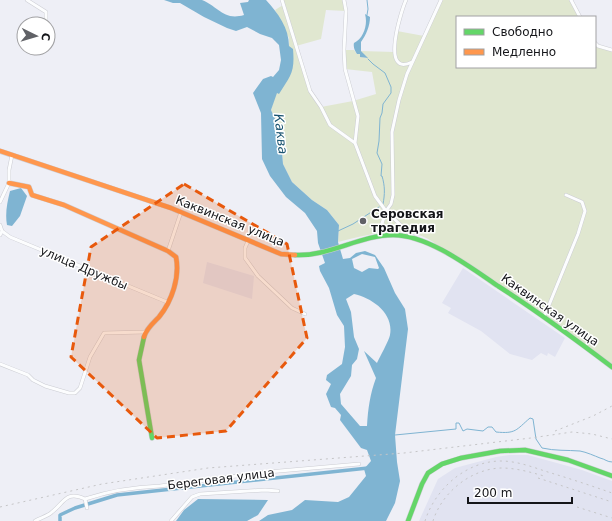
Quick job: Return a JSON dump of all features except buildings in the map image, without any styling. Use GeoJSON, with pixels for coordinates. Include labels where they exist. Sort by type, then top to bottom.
{"type":"FeatureCollection","features":[{"type":"Feature","properties":{"kind":"main road","name":"Каквинская улица"},"geometry":{"type":"LineString","coordinates":[[0,151],[181,212],[248,242],[281,254],[298,256],[311,254],[378,236],[394,235],[414,238],[463,262],[544,316],[612,367]]}},
{"type":"Feature","properties":{"kind":"main road"},"geometry":{"type":"LineString","coordinates":[[9,183],[29,187],[32,195],[64,205],[168,251],[176,257],[178,267],[171,296],[160,315],[145,332],[139,360],[152,438]]}},
{"type":"Feature","properties":{"kind":"main road"},"geometry":{"type":"LineString","coordinates":[[408,521],[422,484],[428,473],[442,464],[461,458],[500,451],[525,450],[568,460],[612,476]]}},
{"type":"Feature","properties":{"kind":"street"},"geometry":{"type":"LineString","coordinates":[[27,0],[46,12],[46,16]]}},
{"type":"Feature","properties":{"kind":"street"},"geometry":{"type":"LineString","coordinates":[[282,0],[310,91],[321,107],[330,125],[355,143]]}},
{"type":"Feature","properties":{"kind":"street"},"geometry":{"type":"LineString","coordinates":[[344,0],[346,11],[344,50],[345,69],[358,116],[355,143],[375,196],[386,210],[414,238]]}},
{"type":"Feature","properties":{"kind":"street"},"geometry":{"type":"LineString","coordinates":[[406,0],[401,12],[394,52],[396,59],[401,63],[407,64],[412,62]]}},
{"type":"Feature","properties":{"kind":"street"},"geometry":{"type":"LineString","coordinates":[[378,236],[386,210],[391,204],[393,195],[392,132],[399,100],[406,74],[441,0]]}},
{"type":"Feature","properties":{"kind":"street"},"geometry":{"type":"LineString","coordinates":[[571,0],[579,16]]}},
{"type":"Feature","properties":{"kind":"street"},"geometry":{"type":"LineString","coordinates":[[596,44],[612,50]]}},
{"type":"Feature","properties":{"kind":"street"},"geometry":{"type":"LineString","coordinates":[[0,202],[9,183],[9,170],[12,155]]}},
{"type":"Feature","properties":{"kind":"street"},"geometry":{"type":"LineString","coordinates":[[544,316],[578,234],[585,211],[582,202],[566,195]]}},
{"type":"Feature","properties":{"kind":"street"},"geometry":{"type":"LineString","coordinates":[[168,251],[181,212]]}},
{"type":"Feature","properties":{"kind":"street"},"geometry":{"type":"LineString","coordinates":[[0,225],[2,231],[0,235]]}},
{"type":"Feature","properties":{"kind":"street","name":"улица Дружбы"},"geometry":{"type":"LineString","coordinates":[[2,231],[10,237],[167,302]]}},
{"type":"Feature","properties":{"kind":"street"},"geometry":{"type":"LineString","coordinates":[[248,242],[245,248],[245,258],[258,276],[292,308],[304,314]]}},
{"type":"Feature","properties":{"kind":"street"},"geometry":{"type":"LineString","coordinates":[[0,364],[28,375],[32,380],[44,386],[70,393],[76,393],[80,388],[90,357],[104,333],[145,332]]}},
{"type":"Feature","properties":{"kind":"street","name":"Береговая улица"},"geometry":{"type":"LineString","coordinates":[[35,521],[52,512],[68,497],[78,496],[85,499],[102,494],[143,487],[268,472],[359,464]]}},
{"type":"Feature","properties":{"kind":"street"},"geometry":{"type":"LineString","coordinates":[[171,521],[192,497],[200,494],[265,490],[278,491]]}},
{"type":"Feature","properties":{"kind":"street"},"geometry":{"type":"LineString","coordinates":[[85,499],[87,508]]}},
{"type":"Feature","properties":{"kind":"highlighted area"},"geometry":{"type":"Polygon","coordinates":[[[184,184],[287,244],[307,338],[226,431],[157,438],[71,357],[91,247],[184,184]]]}},
{"type":"Feature","properties":{"kind":"shaded area"},"geometry":{"type":"Polygon","coordinates":[[[207,262],[254,276],[252,299],[203,283],[207,262]]]}},
{"type":"Feature","properties":{"kind":"shaded area"},"geometry":{"type":"Polygon","coordinates":[[[463,268],[565,338],[555,357],[548,353],[547,356],[541,353],[532,360],[510,354],[481,331],[448,313],[451,308],[442,303],[463,268]]]}},
{"type":"Feature","properties":{"kind":"shaded area"},"geometry":{"type":"Polygon","coordinates":[[[509,455],[528,455],[582,470],[612,481],[612,521],[419,521],[438,479],[455,468],[509,455]]]}},
{"type":"Feature","properties":{"kind":"green space"},"geometry":{"type":"Polygon","coordinates":[[[282,0],[344,0],[346,11],[326,10],[321,39],[296,46],[310,91],[321,107],[353,101],[376,94],[372,72],[345,69],[344,50],[354,50],[357,54],[360,54],[361,57],[367,58],[361,51],[394,52],[397,31],[424,36],[441,0],[571,0],[579,16],[456,16],[456,68],[596,68],[596,44],[612,50],[612,367],[597,355],[443,251],[432,241],[420,235],[407,232],[379,233],[338,242],[339,225],[327,210],[312,200],[292,182],[283,164],[280,130],[271,110],[289,46],[289,38],[275,10],[283,5],[282,0]]]}},
{"type":"Feature","properties":{"kind":"water"},"geometry":{"type":"Polygon","coordinates":[[[164,0],[202,0],[221,12],[231,16],[244,15],[240,3],[248,2],[249,0],[266,0],[275,10],[285,27],[289,39],[289,46],[293,49],[293,68],[287,82],[279,94],[277,93],[271,110],[280,130],[283,164],[292,182],[312,200],[327,210],[339,225],[338,242],[343,259],[350,258],[356,253],[365,251],[375,255],[384,268],[395,293],[405,309],[408,329],[395,435],[400,481],[395,503],[386,521],[259,521],[268,515],[292,510],[305,500],[338,502],[349,497],[366,476],[364,469],[371,461],[367,450],[361,448],[340,420],[341,415],[335,408],[331,407],[326,394],[331,384],[326,380],[327,375],[342,364],[345,347],[344,326],[337,315],[329,288],[320,271],[319,266],[325,263],[318,243],[317,231],[305,213],[286,197],[270,176],[262,159],[261,113],[253,93],[263,79],[271,76],[273,77],[279,70],[281,60],[279,45],[272,38],[247,27],[236,31],[204,17],[180,3],[173,3],[164,0]],[[362,254],[352,259],[354,268],[362,272],[369,268],[379,268],[375,257],[362,254]],[[354,294],[346,299],[351,312],[354,337],[359,349],[357,359],[352,365],[351,376],[340,394],[341,404],[360,426],[367,426],[372,390],[376,378],[364,351],[377,363],[390,335],[390,327],[389,320],[380,308],[368,299],[354,294]]]}},
{"type":"Feature","properties":{"kind":"water"},"geometry":{"type":"Polygon","coordinates":[[[365,14],[370,17],[370,20],[365,36],[361,42],[361,51],[368,58],[360,57],[360,54],[357,54],[354,46],[354,43],[363,34],[366,22],[365,14]]]}},
{"type":"Feature","properties":{"kind":"water"},"geometry":{"type":"Polygon","coordinates":[[[21,188],[27,196],[20,216],[12,226],[7,225],[6,217],[10,191],[21,188]]]}},
{"type":"Feature","properties":{"kind":"water"},"geometry":{"type":"Polygon","coordinates":[[[198,499],[268,500],[258,515],[247,521],[176,521],[184,510],[198,499]]]}},
{"type":"Feature","properties":{"kind":"waterway"},"geometry":{"type":"LineString","coordinates":[[367,0],[367,15]]}},
{"type":"Feature","properties":{"kind":"waterway"},"geometry":{"type":"LineString","coordinates":[[368,59],[385,73],[391,87],[391,93],[383,104],[380,118],[377,153],[382,164],[381,176],[384,190],[383,204]]}},
{"type":"Feature","properties":{"kind":"waterway"},"geometry":{"type":"LineString","coordinates":[[338,231],[353,224],[379,207]]}},
{"type":"Feature","properties":{"kind":"waterway"},"geometry":{"type":"LineString","coordinates":[[395,435],[456,429],[456,423],[459,423],[463,431],[467,429],[483,431],[488,427],[492,427],[496,432],[512,432],[530,418],[533,419],[536,439],[542,448],[580,451],[612,462]]}},
{"type":"Feature","properties":{"kind":"waterway"},"geometry":{"type":"LineString","coordinates":[[60,521],[60,515],[75,508],[117,495],[368,468]]}},
{"type":"Feature","properties":{"kind":"railway"},"geometry":{"type":"LineString","coordinates":[[555,431],[593,416],[612,406]]}},
{"type":"Feature","properties":{"kind":"railway"},"geometry":{"type":"LineString","coordinates":[[0,507],[102,484],[208,468],[404,453],[572,432],[592,434],[612,439]]}},
{"type":"Feature","properties":{"kind":"railway"},"geometry":{"type":"LineString","coordinates":[[425,521],[436,498],[444,488],[464,472],[488,462],[507,461],[520,463],[612,493]]}},
{"type":"Feature","properties":{"kind":"railway"},"geometry":{"type":"LineString","coordinates":[[433,521],[437,510],[451,492],[459,484],[479,473],[490,469],[507,468],[523,470],[544,476]]}},
{"type":"Feature","properties":{"kind":"railway"},"geometry":{"type":"LineString","coordinates":[[538,478],[612,502]]}},
{"type":"Feature","properties":{"kind":"railway"},"geometry":{"type":"LineString","coordinates":[[577,507],[612,518]]}},
{"type":"Feature","properties":{"kind":"traffic: fast"},"geometry":{"type":"LineString","coordinates":[[295,255],[320,253],[368,238],[381,236],[406,236],[420,240],[448,253],[475,270],[541,315],[612,367]]}},
{"type":"Feature","properties":{"kind":"traffic: fast"},"geometry":{"type":"LineString","coordinates":[[144,337],[139,360],[152,438]]}},
{"type":"Feature","properties":{"kind":"traffic: fast"},"geometry":{"type":"LineString","coordinates":[[408,521],[422,484],[428,473],[442,464],[461,458],[500,451],[525,450],[568,460],[612,476]]}},
{"type":"Feature","properties":{"kind":"traffic: slow"},"geometry":{"type":"LineString","coordinates":[[0,151],[171,208],[281,254],[295,255]]}},
{"type":"Feature","properties":{"kind":"traffic: slow"},"geometry":{"type":"LineString","coordinates":[[9,183],[29,187],[32,195],[64,205],[168,251],[176,257],[176,281],[168,304],[164,311],[148,329],[144,337]]}},
{"type":"Feature","properties":{"kind":"place","name":"Серовская трагедия"},"geometry":{"type":"Point","coordinates":[363,221]}},
{"type":"Feature","properties":{"kind":"water label","name":"Каква"},"geometry":{"type":"Point","coordinates":[281,134]}}]}
